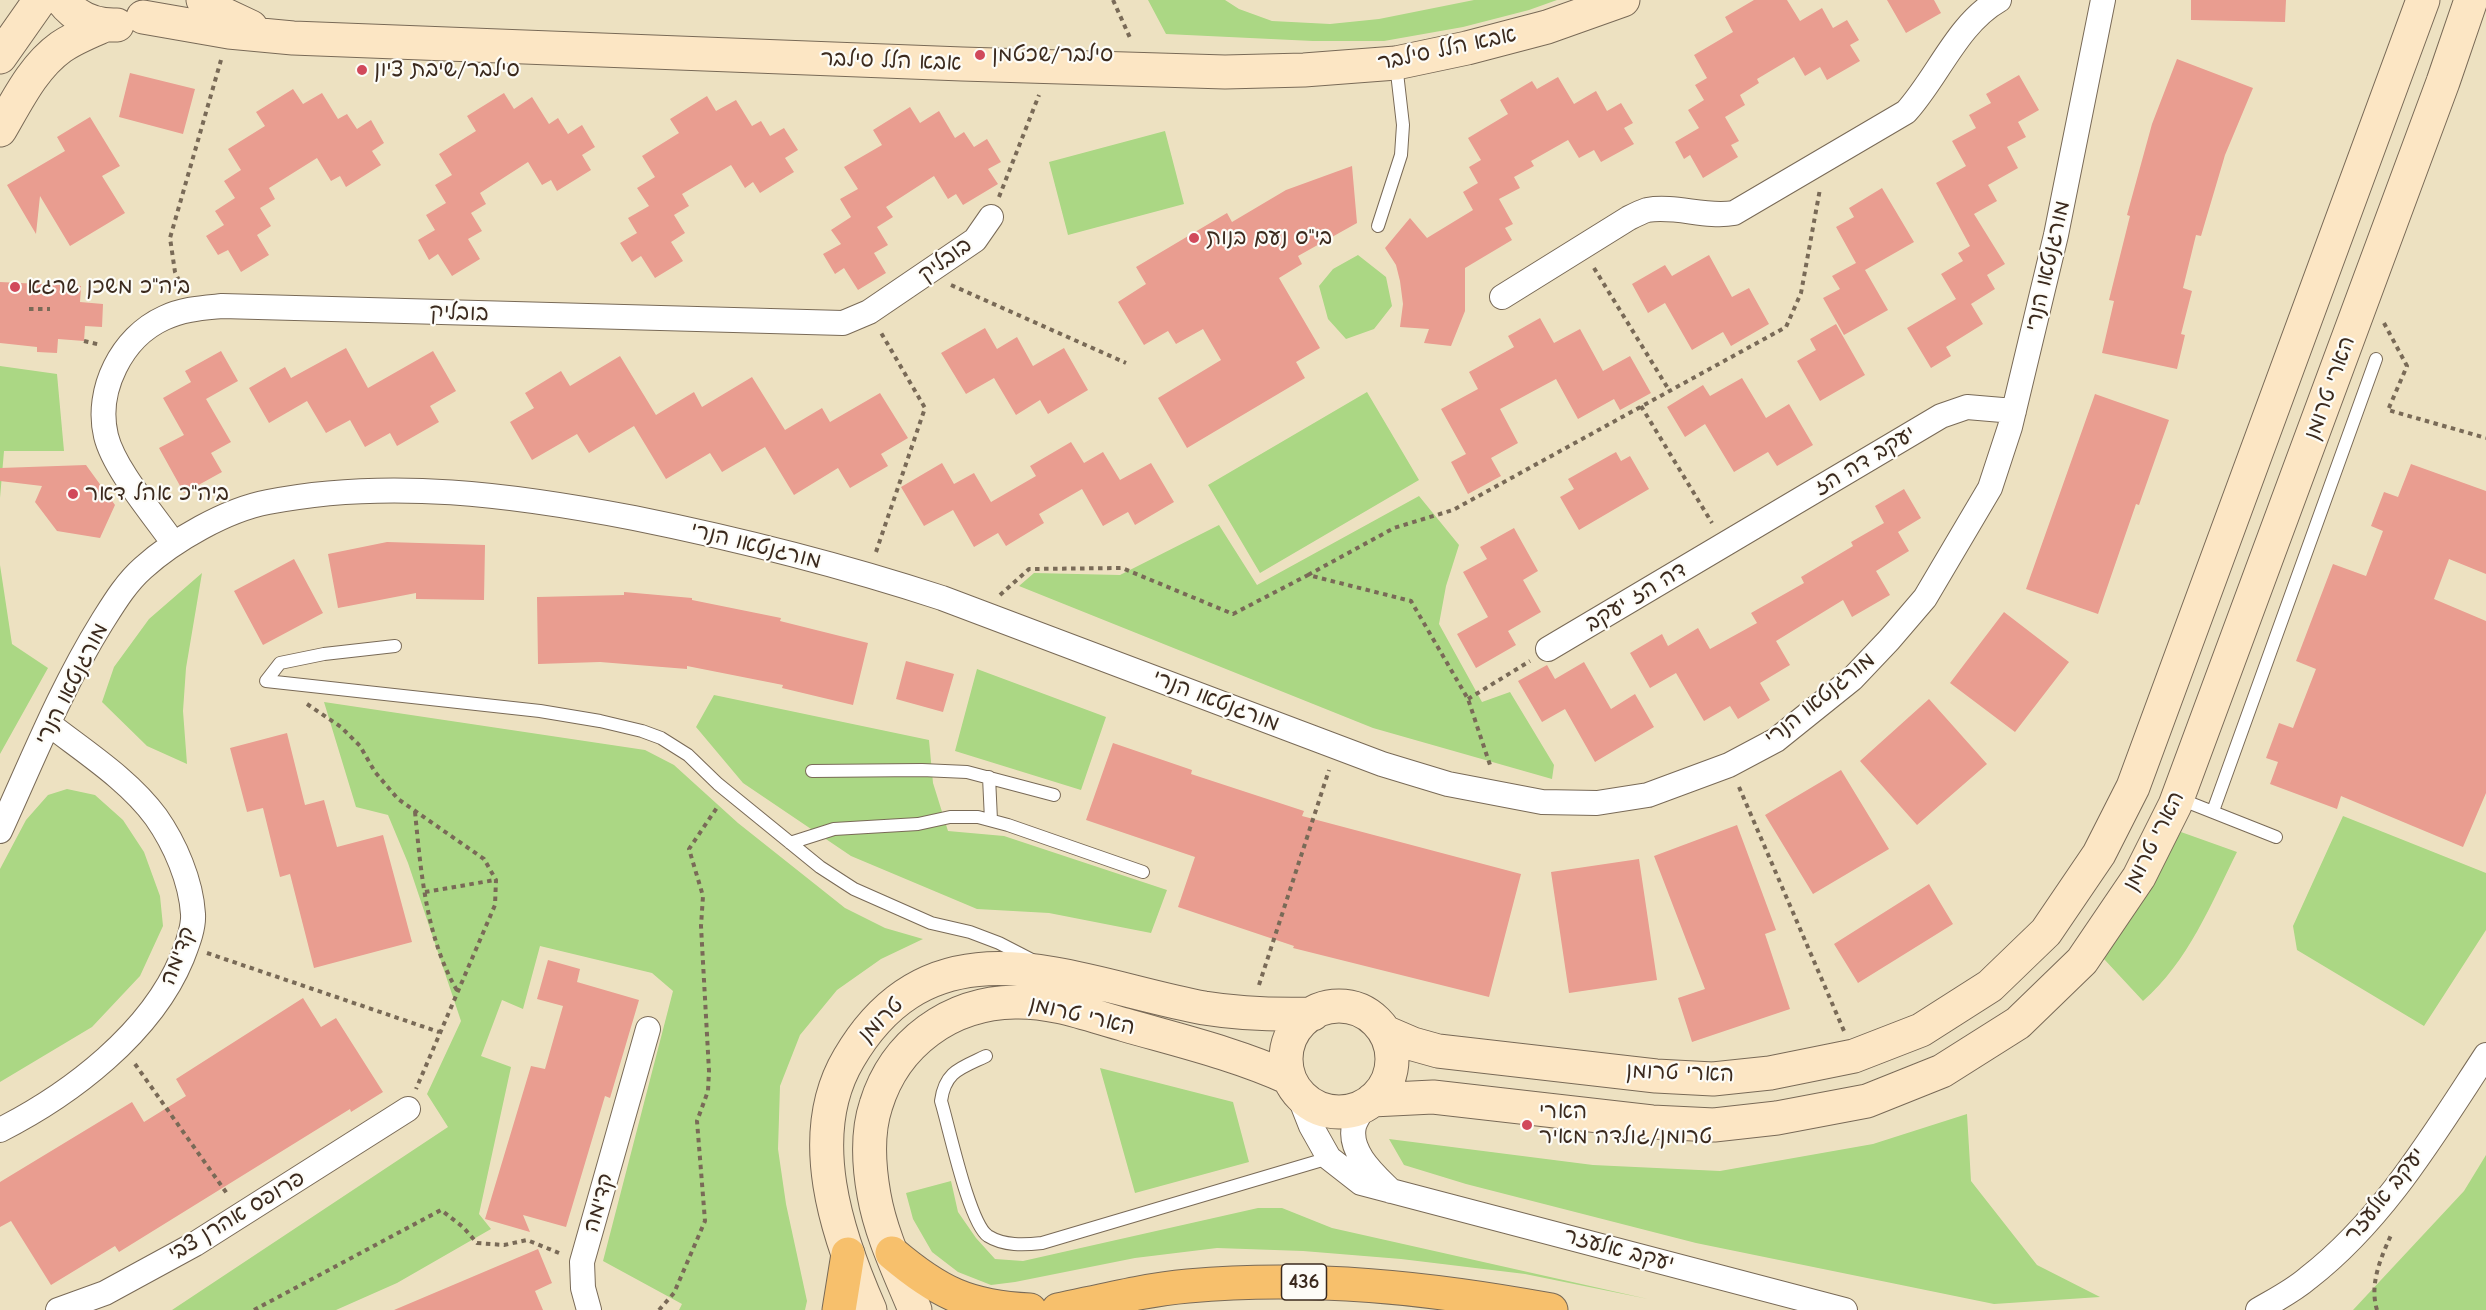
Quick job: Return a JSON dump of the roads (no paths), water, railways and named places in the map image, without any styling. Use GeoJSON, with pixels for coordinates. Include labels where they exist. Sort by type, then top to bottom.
{"type":"FeatureCollection","features":[{"type":"Feature","properties":{"kind":"main road"},"geometry":{"type":"LineString","coordinates":[[892,1253],[928,1282],[952,1295],[995,1307],[1030,1310]]}},
{"type":"Feature","properties":{"kind":"main road"},"geometry":{"type":"LineString","coordinates":[[839,1310],[848,1254]]}},
{"type":"Feature","properties":{"kind":"main road","name":"436"},"geometry":{"type":"LineString","coordinates":[[1058,1310],[1186,1286],[1270,1282],[1368,1285],[1418,1290],[1551,1310]]}},
{"type":"Feature","properties":{"kind":"main road"},"geometry":{"type":"LineString","coordinates":[[1049,1310],[1058,1310]]}},
{"type":"Feature","properties":{"kind":"street"},"geometry":{"type":"LineString","coordinates":[[0,57],[40,0]]}},
{"type":"Feature","properties":{"kind":"street"},"geometry":{"type":"LineString","coordinates":[[62,0],[70,10],[85,21],[103,26],[124,25],[152,8]]}},
{"type":"Feature","properties":{"kind":"street","name":"אבא הלל סילבר"},"geometry":{"type":"LineString","coordinates":[[203,0],[217,11],[240,22],[293,38]]}},
{"type":"Feature","properties":{"kind":"street","name":"אבא הלל סילבר"},"geometry":{"type":"LineString","coordinates":[[152,8],[229,32],[293,38],[1050,67],[1293,70],[1396,63],[1467,48],[1547,27],[1623,0]]}},
{"type":"Feature","properties":{"kind":"street"},"geometry":{"type":"LineString","coordinates":[[1502,297],[1629,218],[1646,210],[1669,210],[1718,216],[1734,213],[1906,112],[1923,93],[1965,31],[1985,8],[1999,0]]}},
{"type":"Feature","properties":{"kind":"street","name":"מורגנטאו הנרי"},"geometry":{"type":"LineString","coordinates":[[0,831],[78,661],[120,595],[140,570],[174,544],[204,527],[265,502],[314,495],[370,491],[434,490],[520,498],[700,532],[868,574],[981,612],[1382,764],[1448,784],[1542,802],[1597,803],[1648,795],[1729,765],[1776,740],[1852,679],[1925,598],[1990,488],[2014,411],[2056,235],[2103,0]]}},
{"type":"Feature","properties":{"kind":"street","name":"הארי טרומן"},"geometry":{"type":"LineString","coordinates":[[1385,1032],[1413,1044],[1438,1051],[1656,1076],[1713,1079],[1770,1073],[1854,1056],[1921,1030],[1990,986],[2046,932],[2099,854],[2133,787],[2423,0]]}},
{"type":"Feature","properties":{"kind":"street","name":"הארי טרומן"},"geometry":{"type":"LineString","coordinates":[[1369,1102],[1433,1097],[1652,1122],[1714,1125],[1777,1118],[1868,1101],[1942,1071],[2018,1023],[2082,961],[2139,877],[2178,798],[2444,82],[2471,0]]}},
{"type":"Feature","properties":{"kind":"street"},"geometry":{"type":"LineString","coordinates":[[0,130],[21,94],[48,59],[60,48],[103,26]]}},
{"type":"Feature","properties":{"kind":"street","name":"בובליק"},"geometry":{"type":"LineString","coordinates":[[174,544],[113,457],[105,436],[103,409],[105,393],[114,369],[142,331],[165,318],[192,309],[222,306],[843,323],[869,312],[975,240],[991,218]]}},
{"type":"Feature","properties":{"kind":"street","name":"יעקב דה הז"},"geometry":{"type":"LineString","coordinates":[[1725,544],[1941,416],[1967,407],[2014,411]]}},
{"type":"Feature","properties":{"kind":"street","name":"דה הז יעקב"},"geometry":{"type":"LineString","coordinates":[[1548,649],[1725,544]]}},
{"type":"Feature","properties":{"kind":"street","name":"קדימה"},"geometry":{"type":"LineString","coordinates":[[0,1130],[58,1095],[99,1065],[121,1044],[161,998],[175,974],[187,946],[193,916],[189,885],[173,847],[155,816],[111,772],[49,724]]}},
{"type":"Feature","properties":{"kind":"street","name":"טרומן"},"geometry":{"type":"LineString","coordinates":[[848,1254],[830,1187],[827,1128],[833,1094],[843,1067],[859,1041],[880,1015],[910,991],[942,975],[982,968],[1021,968],[1116,986]]}},
{"type":"Feature","properties":{"kind":"street","name":"הארי טרומן"},"geometry":{"type":"LineString","coordinates":[[1116,986],[1203,1007],[1250,1014],[1312,1014]]}},
{"type":"Feature","properties":{"kind":"street","name":"הארי טרומן"},"geometry":{"type":"LineString","coordinates":[[915,1310],[881,1224],[874,1195],[870,1138],[875,1106],[886,1079],[903,1052],[922,1034],[961,1012],[998,1003],[1047,1004],[1235,1056],[1293,1085]]}},
{"type":"Feature","properties":{"kind":"street"},"geometry":{"type":"LineString","coordinates":[[1369,1102],[1349,1111],[1325,1110],[1310,1104],[1293,1085],[1286,1062],[1288,1046],[1299,1024],[1312,1014],[1328,1007],[1353,1008],[1374,1019],[1385,1032],[1391,1048],[1392,1065],[1387,1080],[1369,1102],[1354,1127],[1358,1152],[1370,1170],[1392,1193]]}},
{"type":"Feature","properties":{"kind":"street","name":"קדימה"},"geometry":{"type":"LineString","coordinates":[[589,1310],[583,1288],[582,1262],[648,1029]]}},
{"type":"Feature","properties":{"kind":"street","name":"יעקב אלעזר"},"geometry":{"type":"LineString","coordinates":[[2258,1310],[2308,1279],[2366,1225],[2422,1152],[2486,1055]]}},
{"type":"Feature","properties":{"kind":"street","name":"יעקב אלעזר"},"geometry":{"type":"LineString","coordinates":[[1293,1085],[1311,1126],[1329,1158],[1360,1183],[1845,1310]]}},
{"type":"Feature","properties":{"kind":"street","name":"פרופס אהרן צבי"},"geometry":{"type":"LineString","coordinates":[[58,1310],[105,1293],[195,1244],[408,1109]]}},
{"type":"Feature","properties":{"kind":"street"},"geometry":{"type":"LineString","coordinates":[[848,1254],[870,1310]]}},
{"type":"Feature","properties":{"kind":"lane"},"geometry":{"type":"LineString","coordinates":[[1378,226],[1401,155],[1403,125],[1396,63]]}},
{"type":"Feature","properties":{"kind":"lane"},"geometry":{"type":"LineString","coordinates":[[2213,812],[2376,359]]}},
{"type":"Feature","properties":{"kind":"lane"},"geometry":{"type":"LineString","coordinates":[[395,646],[324,654],[280,663],[266,681],[540,711],[642,730],[661,738],[688,755],[728,792],[790,843],[820,867],[854,889],[932,923],[970,932],[999,943],[1059,974]]}},
{"type":"Feature","properties":{"kind":"lane"},"geometry":{"type":"LineString","coordinates":[[812,771],[967,772],[1054,795]]}},
{"type":"Feature","properties":{"kind":"lane"},"geometry":{"type":"LineString","coordinates":[[989,777],[991,820]]}},
{"type":"Feature","properties":{"kind":"lane"},"geometry":{"type":"LineString","coordinates":[[2178,798],[2276,837]]}},
{"type":"Feature","properties":{"kind":"lane"},"geometry":{"type":"LineString","coordinates":[[790,843],[834,829],[918,824],[950,817],[978,817],[1143,872]]}},
{"type":"Feature","properties":{"kind":"lane"},"geometry":{"type":"LineString","coordinates":[[986,1056],[957,1069],[944,1084],[941,1101],[975,1219],[988,1236],[1016,1245],[1042,1243],[1329,1158]]}},
{"type":"Feature","properties":{"kind":"place","name":"סילבר/שכטמן"},"geometry":{"type":"Point","coordinates":[980,55]}},
{"type":"Feature","properties":{"kind":"place","name":"סילבר/שיבת ציון"},"geometry":{"type":"Point","coordinates":[362,70]}},
{"type":"Feature","properties":{"kind":"place","name":"בי\"ס נעם בנות"},"geometry":{"type":"Point","coordinates":[1194,238]}},
{"type":"Feature","properties":{"kind":"place","name":"ביה\"כ משכן שרגא"},"geometry":{"type":"Point","coordinates":[15,287]}},
{"type":"Feature","properties":{"kind":"place","name":"ביה\"כ אהל דאר"},"geometry":{"type":"Point","coordinates":[73,494]}},
{"type":"Feature","properties":{"kind":"place","name":"הארי טרומן/גולדה מאיר"},"geometry":{"type":"Point","coordinates":[1527,1125]}}]}
